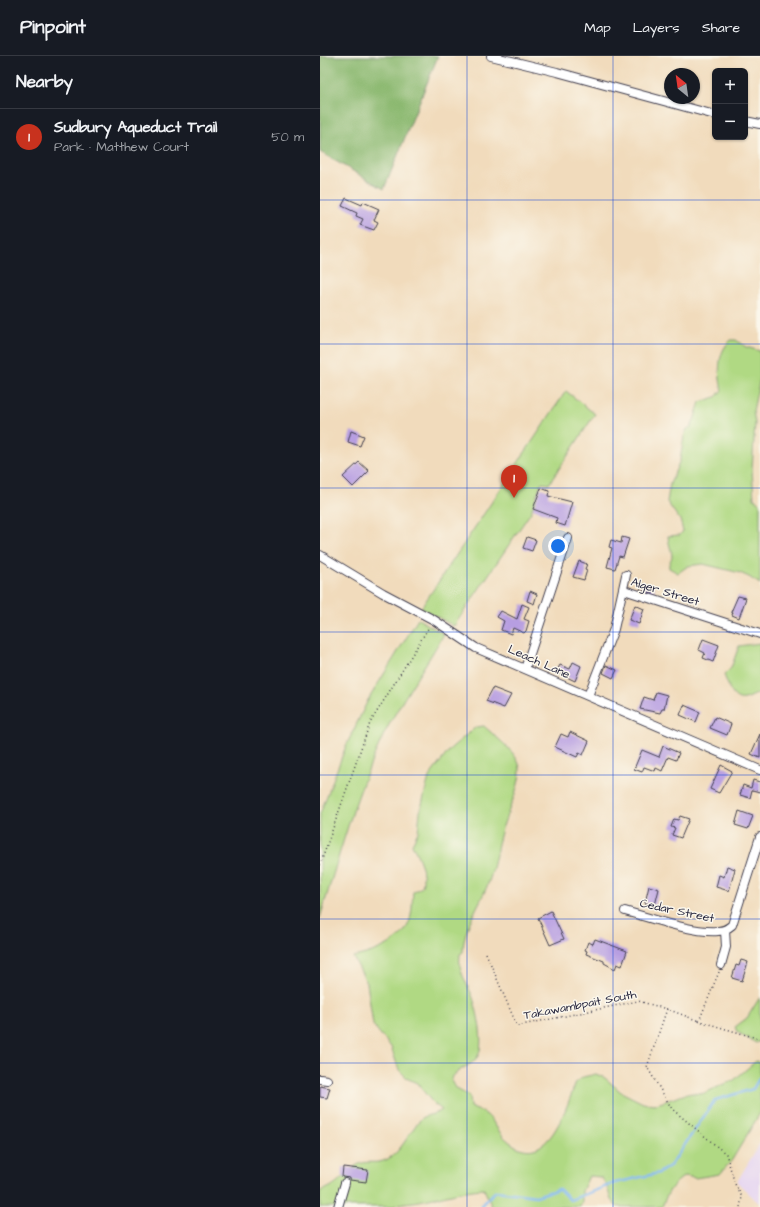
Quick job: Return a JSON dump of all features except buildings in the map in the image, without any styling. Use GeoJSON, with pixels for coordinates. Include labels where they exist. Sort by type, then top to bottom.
{"type":"FeatureCollection","features":[{"type":"Feature","properties":{"kind":"street"},"geometry":{"type":"LineString","coordinates":[[491,56],[557,72],[712,114]]}},
{"type":"Feature","properties":{"kind":"street"},"geometry":{"type":"LineString","coordinates":[[748,122],[760,124]]}},
{"type":"Feature","properties":{"kind":"street"},"geometry":{"type":"LineString","coordinates":[[525,669],[568,538]]}},
{"type":"Feature","properties":{"kind":"street","name":"Leach Lane"},"geometry":{"type":"LineString","coordinates":[[320,555],[383,593],[434,620],[476,648],[760,770]]}},
{"type":"Feature","properties":{"kind":"street"},"geometry":{"type":"LineString","coordinates":[[624,590],[626,575]]}},
{"type":"Feature","properties":{"kind":"street","name":"Alger Street"},"geometry":{"type":"LineString","coordinates":[[588,696],[614,629],[624,590],[760,634]]}},
{"type":"Feature","properties":{"kind":"street"},"geometry":{"type":"LineString","coordinates":[[722,965],[726,947],[725,930],[732,925],[760,837]]}},
{"type":"Feature","properties":{"kind":"street","name":"Cedar Street"},"geometry":{"type":"LineString","coordinates":[[625,911],[689,928],[718,932],[725,930]]}},
{"type":"Feature","properties":{"kind":"street"},"geometry":{"type":"LineString","coordinates":[[338,1207],[345,1183]]}},
{"type":"Feature","properties":{"kind":"path"},"geometry":{"type":"LineString","coordinates":[[320,865],[370,723],[434,620]]}},
{"type":"Feature","properties":{"kind":"path","name":"Takawambpait South"},"geometry":{"type":"LineString","coordinates":[[486,953],[517,1026],[638,1001],[760,1039]]}},
{"type":"Feature","properties":{"kind":"path"},"geometry":{"type":"LineString","coordinates":[[699,1021],[722,965]]}},
{"type":"Feature","properties":{"kind":"path"},"geometry":{"type":"LineString","coordinates":[[667,1009],[647,1067],[672,1109],[726,1154],[735,1184],[742,1197],[740,1207]]}},
{"type":"Feature","properties":{"kind":"shaded area"},"geometry":{"type":"Polygon","coordinates":[[[760,1143],[760,1204],[737,1182],[760,1143]]]}},
{"type":"Feature","properties":{"kind":"green space"},"geometry":{"type":"Polygon","coordinates":[[[320,56],[438,56],[384,189],[320,152],[320,56]]]}},
{"type":"Feature","properties":{"kind":"green space"},"geometry":{"type":"Polygon","coordinates":[[[731,340],[736,340],[746,347],[760,351],[760,378],[753,411],[755,423],[752,470],[754,499],[760,503],[760,584],[740,573],[703,564],[688,566],[678,573],[669,568],[669,563],[672,556],[668,536],[680,535],[683,531],[680,520],[667,502],[670,484],[680,460],[684,436],[687,429],[692,426],[700,402],[716,397],[722,390],[719,370],[721,357],[723,350],[731,340]]]}},
{"type":"Feature","properties":{"kind":"green space"},"geometry":{"type":"Polygon","coordinates":[[[566,391],[595,414],[549,484],[541,483],[531,512],[454,626],[421,608],[566,391]]]}},
{"type":"Feature","properties":{"kind":"green space"},"geometry":{"type":"Polygon","coordinates":[[[418,619],[444,634],[397,710],[373,758],[348,826],[320,918],[320,814],[346,746],[368,700],[418,619]]]}},
{"type":"Feature","properties":{"kind":"green space"},"geometry":{"type":"Polygon","coordinates":[[[760,643],[760,693],[745,699],[737,698],[731,692],[724,675],[731,668],[739,646],[760,643]]]}},
{"type":"Feature","properties":{"kind":"green space"},"geometry":{"type":"Polygon","coordinates":[[[484,726],[511,751],[519,763],[520,776],[502,829],[490,878],[472,917],[466,934],[463,952],[460,954],[461,970],[472,995],[478,1017],[481,1043],[480,1050],[475,1060],[456,1073],[451,1080],[455,1088],[469,1096],[470,1107],[487,1115],[506,1139],[520,1148],[532,1149],[543,1144],[552,1135],[560,1122],[576,1082],[583,1077],[596,1074],[605,1078],[621,1092],[643,1103],[654,1105],[683,1095],[692,1093],[702,1094],[734,1080],[756,1061],[760,1063],[760,1113],[732,1160],[720,1174],[695,1178],[685,1176],[671,1189],[662,1207],[617,1207],[611,1200],[606,1184],[601,1177],[589,1176],[582,1191],[582,1202],[580,1207],[492,1207],[484,1189],[467,1191],[416,1202],[402,1203],[392,1207],[320,1207],[320,1191],[331,1187],[357,1165],[380,1162],[389,1158],[404,1143],[422,1118],[442,1110],[433,1103],[416,1082],[408,1079],[399,1070],[391,1047],[373,1025],[367,983],[353,957],[384,947],[398,938],[407,927],[411,914],[413,892],[422,887],[423,881],[421,865],[412,844],[418,832],[420,812],[429,777],[451,748],[476,727],[484,726]]]}},
{"type":"Feature","properties":{"kind":"green space"},"geometry":{"type":"Polygon","coordinates":[[[760,997],[760,1041],[756,1043],[737,1032],[735,1027],[747,1018],[760,997]]]}},
{"type":"Feature","properties":{"kind":"waterway"},"geometry":{"type":"LineString","coordinates":[[482,1207],[483,1203],[496,1191],[536,1196],[559,1189],[570,1200],[615,1183],[659,1173],[671,1165],[715,1100],[753,1089],[760,1077]]}},
{"type":"Feature","properties":{"kind":"place","name":"Sudbury Aqueduct Trail"},"geometry":{"type":"Point","coordinates":[514,498]}}]}
